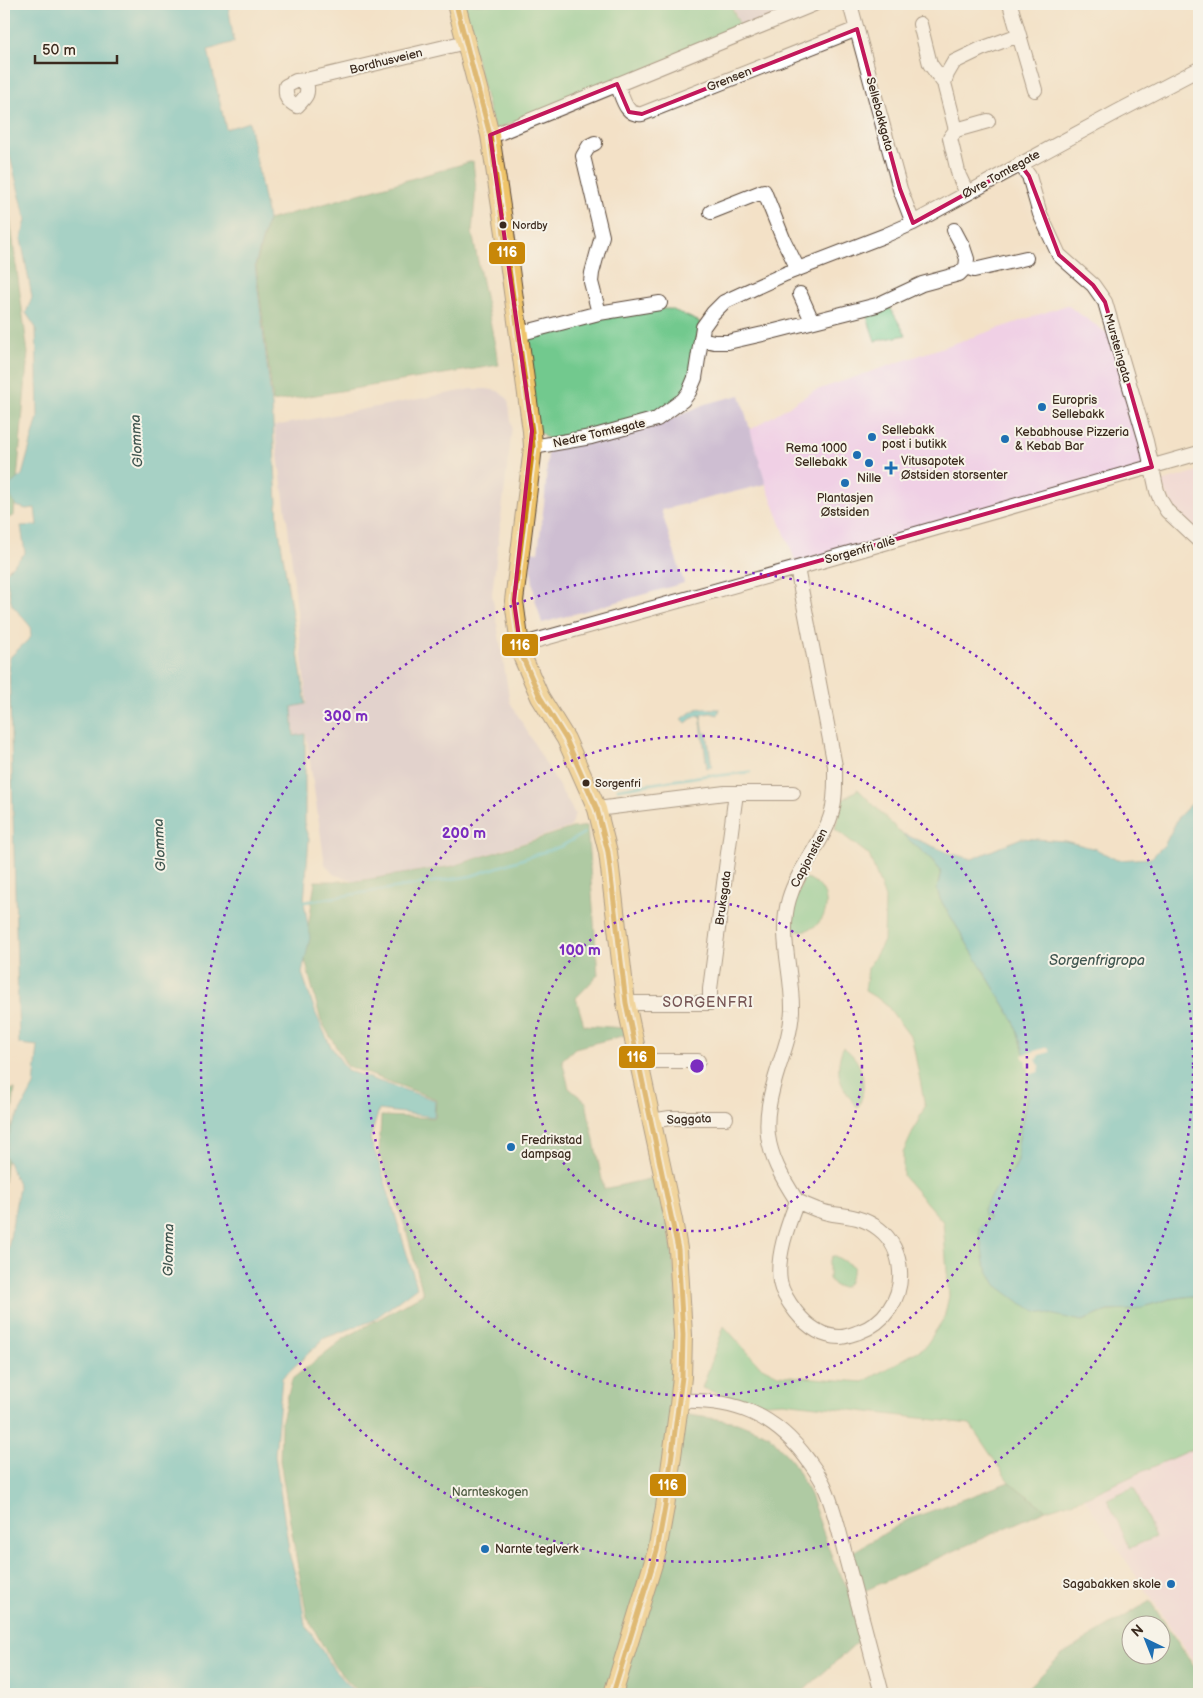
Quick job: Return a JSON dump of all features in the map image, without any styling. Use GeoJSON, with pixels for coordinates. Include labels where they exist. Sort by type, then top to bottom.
{"type":"FeatureCollection","features":[{"type":"Feature","properties":{"kind":"main road"},"geometry":{"type":"LineString","coordinates":[[456,4],[490,135],[533,447],[514,600],[520,645],[523,658],[540,698],[566,739],[597,809],[608,852],[626,1003],[678,1249],[683,1335],[682,1377],[665,1507],[657,1550],[613,1694]]}},
{"type":"Feature","properties":{"kind":"street"},"geometry":{"type":"LineString","coordinates":[[490,135],[500,133],[814,4]]}},
{"type":"Feature","properties":{"kind":"street","name":"Sellebakkgata"},"geometry":{"type":"LineString","coordinates":[[850,4],[900,189],[913,223]]}},
{"type":"Feature","properties":{"kind":"street"},"geometry":{"type":"LineString","coordinates":[[1010,4],[1035,90]]}},
{"type":"Feature","properties":{"kind":"street"},"geometry":{"type":"LineString","coordinates":[[920,24],[930,64],[944,83],[956,130]]}},
{"type":"Feature","properties":{"kind":"street","name":"Grensen"},"geometry":{"type":"LineString","coordinates":[[617,84],[629,112],[634,115],[642,114],[857,29]]}},
{"type":"Feature","properties":{"kind":"street"},"geometry":{"type":"LineString","coordinates":[[944,83],[954,62],[1018,35]]}},
{"type":"Feature","properties":{"kind":"street","name":"Bordhusveien"},"geometry":{"type":"LineString","coordinates":[[306,80],[466,42]]}},
{"type":"Feature","properties":{"kind":"street","name":"Øvre Tomtegate"},"geometry":{"type":"LineString","coordinates":[[701,339],[703,327],[713,312],[724,302],[798,269],[913,223],[1198,66]]}},
{"type":"Feature","properties":{"kind":"street"},"geometry":{"type":"LineString","coordinates":[[967,193],[959,176],[950,138],[956,130],[988,121]]}},
{"type":"Feature","properties":{"kind":"street"},"geometry":{"type":"LineString","coordinates":[[596,143],[589,146],[584,156],[602,236],[591,282],[599,313]]}},
{"type":"Feature","properties":{"kind":"street","name":"Mursteingata"},"geometry":{"type":"LineString","coordinates":[[1020,164],[1029,176],[1040,214],[1059,255],[1093,285],[1105,302],[1146,442],[1161,501],[1167,511],[1199,541]]}},
{"type":"Feature","properties":{"kind":"street"},"geometry":{"type":"LineString","coordinates":[[711,212],[764,190],[784,241],[798,269]]}},
{"type":"Feature","properties":{"kind":"street"},"geometry":{"type":"LineString","coordinates":[[701,339],[714,342],[728,342],[763,334],[877,305],[922,284],[959,274],[966,267],[966,253],[954,230]]}},
{"type":"Feature","properties":{"kind":"street"},"geometry":{"type":"LineString","coordinates":[[966,267],[974,270],[1026,258]]}},
{"type":"Feature","properties":{"kind":"street"},"geometry":{"type":"LineString","coordinates":[[800,294],[812,320]]}},
{"type":"Feature","properties":{"kind":"street"},"geometry":{"type":"LineString","coordinates":[[518,334],[599,313],[660,304]]}},
{"type":"Feature","properties":{"kind":"street","name":"Nedre Tomtegate"},"geometry":{"type":"LineString","coordinates":[[533,447],[591,437],[657,419],[670,412],[689,392],[695,378],[701,339]]}},
{"type":"Feature","properties":{"kind":"street","name":"Sorgenfri allé"},"geometry":{"type":"LineString","coordinates":[[520,645],[1199,453]]}},
{"type":"Feature","properties":{"kind":"street","name":"Capjonstien"},"geometry":{"type":"LineString","coordinates":[[797,568],[835,766],[832,814],[793,886],[789,900],[785,931],[791,985],[791,1026],[767,1113],[767,1130],[776,1164],[797,1201]]}},
{"type":"Feature","properties":{"kind":"street"},"geometry":{"type":"LineString","coordinates":[[597,809],[725,793],[793,793]]}},
{"type":"Feature","properties":{"kind":"street","name":"Bruksgata"},"geometry":{"type":"LineString","coordinates":[[626,1003],[710,1003],[710,989],[736,794]]}},
{"type":"Feature","properties":{"kind":"street"},"geometry":{"type":"LineString","coordinates":[[638,1063],[648,1061],[698,1061]]}},
{"type":"Feature","properties":{"kind":"street","name":"Saggata"},"geometry":{"type":"LineString","coordinates":[[651,1121],[670,1118],[726,1118]]}},
{"type":"Feature","properties":{"kind":"street"},"geometry":{"type":"LineString","coordinates":[[797,1201],[832,1214],[866,1220],[890,1240],[899,1261],[901,1278],[895,1299],[881,1320],[870,1328],[842,1337],[828,1335],[816,1330],[797,1314],[784,1295],[780,1282],[782,1251],[797,1201]]}},
{"type":"Feature","properties":{"kind":"street"},"geometry":{"type":"LineString","coordinates":[[679,1401],[693,1400],[731,1405],[763,1416],[789,1437],[813,1467],[824,1484],[882,1694]]}},
{"type":"Feature","properties":{"kind":"highlighted area"},"geometry":{"type":"Polygon","coordinates":[[[857,29],[900,189],[913,223],[1020,164],[1029,176],[1059,255],[1093,285],[1105,302],[1152,467],[520,645],[514,601],[532,431],[490,135],[617,84],[629,112],[642,114],[857,29]]]}},
{"type":"Feature","properties":{"kind":"shaded area"},"geometry":{"type":"Polygon","coordinates":[[[731,4],[805,4],[743,30],[731,4]]]}},
{"type":"Feature","properties":{"kind":"shaded area"},"geometry":{"type":"Polygon","coordinates":[[[1067,305],[1117,340],[1152,467],[798,568],[766,485],[750,430],[814,391],[1067,305]]]}},
{"type":"Feature","properties":{"kind":"shaded area"},"geometry":{"type":"Polygon","coordinates":[[[472,389],[498,391],[508,399],[512,427],[492,594],[510,702],[575,814],[570,827],[454,865],[357,881],[335,875],[325,864],[306,734],[295,736],[292,707],[307,704],[288,527],[274,426],[472,389]]]}},
{"type":"Feature","properties":{"kind":"shaded area"},"geometry":{"type":"Polygon","coordinates":[[[740,395],[766,484],[661,510],[684,583],[542,623],[535,599],[529,551],[538,552],[545,496],[548,450],[656,426],[705,404],[740,395]]]}},
{"type":"Feature","properties":{"kind":"shaded area"},"geometry":{"type":"Polygon","coordinates":[[[1199,471],[1199,534],[1174,509],[1161,482],[1199,471]]]}},
{"type":"Feature","properties":{"kind":"shaded area","name":"Sagabakken skole"},"geometry":{"type":"Polygon","coordinates":[[[1199,1446],[1199,1670],[1170,1627],[1170,1616],[1163,1616],[1084,1498],[1199,1446]]]}},
{"type":"Feature","properties":{"kind":"green space"},"geometry":{"type":"Polygon","coordinates":[[[462,4],[730,4],[742,30],[494,130],[462,4]]]}},
{"type":"Feature","properties":{"kind":"green space"},"geometry":{"type":"Polygon","coordinates":[[[473,161],[476,189],[472,232],[499,365],[273,402],[256,265],[268,220],[473,161]]]}},
{"type":"Feature","properties":{"kind":"green space"},"geometry":{"type":"Polygon","coordinates":[[[4,173],[28,353],[14,516],[4,519],[4,173]]]}},
{"type":"Feature","properties":{"kind":"green space"},"geometry":{"type":"Polygon","coordinates":[[[888,304],[906,335],[875,341],[865,311],[888,304]]]}},
{"type":"Feature","properties":{"kind":"green space"},"geometry":{"type":"Polygon","coordinates":[[[652,309],[671,309],[700,322],[689,384],[674,403],[655,415],[584,434],[548,439],[537,430],[525,342],[530,335],[605,316],[652,309]]]}},
{"type":"Feature","properties":{"kind":"green space"},"geometry":{"type":"Polygon","coordinates":[[[858,789],[941,871],[937,889],[940,899],[1014,1021],[1029,1068],[1027,1096],[1018,1144],[1018,1161],[988,1216],[989,1219],[979,1228],[984,1263],[1082,1321],[1107,1311],[1132,1310],[1170,1299],[1199,1295],[1199,1446],[1084,1498],[1046,1510],[1009,1482],[970,1424],[783,1402],[752,1404],[702,1388],[724,1326],[760,1366],[778,1375],[863,1382],[925,1347],[944,1318],[949,1296],[943,1222],[903,1176],[903,1153],[925,1106],[912,1039],[885,1003],[865,991],[868,968],[884,941],[885,898],[869,855],[835,829],[843,800],[858,789]]]}},
{"type":"Feature","properties":{"kind":"green space","name":"Narnteskogen"},"geometry":{"type":"Polygon","coordinates":[[[587,826],[598,975],[576,998],[584,1025],[624,1028],[626,1035],[575,1048],[562,1060],[569,1088],[586,1102],[604,1189],[657,1177],[672,1247],[679,1324],[676,1413],[737,1422],[769,1435],[793,1462],[810,1495],[833,1560],[854,1600],[864,1636],[800,1694],[359,1694],[333,1664],[307,1617],[280,1461],[281,1424],[292,1379],[343,1339],[423,1294],[406,1229],[379,1154],[381,1116],[435,1118],[436,1099],[347,1066],[321,1021],[304,956],[315,881],[357,881],[453,866],[572,828],[587,826]]]}},
{"type":"Feature","properties":{"kind":"green space"},"geometry":{"type":"Polygon","coordinates":[[[806,878],[816,883],[823,891],[826,909],[823,918],[816,925],[808,930],[796,931],[791,928],[792,909],[803,880],[806,878]]]}},
{"type":"Feature","properties":{"kind":"green space"},"geometry":{"type":"Polygon","coordinates":[[[843,1047],[856,1059],[862,1074],[863,1091],[858,1108],[847,1094],[840,1080],[839,1065],[843,1047]]]}},
{"type":"Feature","properties":{"kind":"green space"},"geometry":{"type":"Polygon","coordinates":[[[15,1089],[4,1182],[4,1091],[15,1089]]]}},
{"type":"Feature","properties":{"kind":"green space"},"geometry":{"type":"Polygon","coordinates":[[[832,1256],[854,1267],[848,1284],[844,1287],[836,1287],[829,1279],[829,1262],[832,1256]]]}},
{"type":"Feature","properties":{"kind":"green space"},"geometry":{"type":"Polygon","coordinates":[[[1009,1482],[1046,1510],[864,1591],[851,1553],[907,1520],[1009,1482]]]}},
{"type":"Feature","properties":{"kind":"green space"},"geometry":{"type":"Polygon","coordinates":[[[1134,1487],[1155,1537],[1130,1548],[1107,1499],[1134,1487]]]}},
{"type":"Feature","properties":{"kind":"green space"},"geometry":{"type":"Polygon","coordinates":[[[1150,1601],[1160,1616],[1125,1616],[1150,1601]]]}},
{"type":"Feature","properties":{"kind":"green space"},"geometry":{"type":"Polygon","coordinates":[[[1120,1619],[1120,1666],[1170,1666],[1170,1631],[1199,1674],[1199,1694],[1022,1694],[1062,1654],[1120,1619]]]}},
{"type":"Feature","properties":{"kind":"water","name":"Glomma"},"geometry":{"type":"Polygon","coordinates":[[[4,4],[228,4],[234,42],[208,50],[226,129],[249,122],[268,219],[255,265],[272,406],[278,523],[306,704],[292,707],[294,736],[305,734],[305,828],[309,839],[304,902],[310,938],[302,973],[316,1014],[330,1045],[348,1071],[435,1100],[434,1117],[379,1110],[370,1139],[381,1168],[417,1287],[372,1321],[325,1338],[282,1378],[275,1455],[290,1557],[300,1590],[305,1624],[334,1669],[357,1694],[4,1694],[4,1272],[19,1186],[5,1156],[11,1128],[34,1086],[38,1046],[19,1044],[9,658],[31,637],[30,626],[12,605],[5,573],[25,553],[21,526],[37,525],[35,508],[26,509],[16,506],[11,497],[10,485],[22,475],[38,417],[36,328],[26,313],[32,297],[21,239],[26,220],[4,133],[4,4]]]}},
{"type":"Feature","properties":{"kind":"water"},"geometry":{"type":"Polygon","coordinates":[[[699,708],[720,709],[718,715],[710,713],[701,715],[704,733],[707,733],[712,767],[707,768],[700,715],[686,723],[682,719],[699,708]]]}},
{"type":"Feature","properties":{"kind":"water","name":"Sorgenfrigropa"},"geometry":{"type":"Polygon","coordinates":[[[1197,798],[1199,799],[1199,1295],[1170,1299],[1132,1310],[1107,1311],[1082,1321],[1036,1311],[1019,1302],[996,1285],[984,1263],[979,1228],[989,1219],[988,1216],[984,1215],[983,1210],[994,1190],[1014,1169],[1018,1161],[1018,1144],[1027,1096],[1029,1068],[1014,1021],[940,899],[937,889],[941,871],[932,860],[901,833],[949,853],[972,859],[1021,838],[1065,841],[1096,849],[1117,860],[1151,858],[1165,844],[1179,816],[1197,798]]]}},
{"type":"Feature","properties":{"kind":"pier"},"geometry":{"type":"Polygon","coordinates":[[[1048,1047],[1050,1052],[1039,1055],[1036,1060],[1040,1067],[1038,1072],[1028,1075],[1029,1068],[1022,1055],[1048,1047]]]}},
{"type":"Feature","properties":{"kind":"waterway"},"geometry":{"type":"LineString","coordinates":[[618,789],[709,775],[750,772]]}},
{"type":"Feature","properties":{"kind":"waterway"},"geometry":{"type":"LineString","coordinates":[[304,902],[471,876],[562,846],[584,833]]}},
{"type":"Feature","properties":{"kind":"transit line","name":"116"},"geometry":{"type":"LineString","coordinates":[[456,4],[490,135],[532,431],[533,447],[514,601],[520,645],[523,658],[540,697],[566,739],[597,809],[608,852],[626,1003],[678,1249],[683,1335],[682,1377],[665,1507],[657,1551],[613,1694]]}},
{"type":"Feature","properties":{"kind":"place","name":"Nordby"},"geometry":{"type":"Point","coordinates":[503,225]}},
{"type":"Feature","properties":{"kind":"place","name":"Europris Sellebakk"},"geometry":{"type":"Point","coordinates":[1042,407]}},
{"type":"Feature","properties":{"kind":"place","name":"Sellebakk post i butikk"},"geometry":{"type":"Point","coordinates":[872,437]}},
{"type":"Feature","properties":{"kind":"place","name":"Kebabhouse Pizzeria & Kebab Bar"},"geometry":{"type":"Point","coordinates":[1005,439]}},
{"type":"Feature","properties":{"kind":"place","name":"Rema 1000 Sellebakk"},"geometry":{"type":"Point","coordinates":[857,455]}},
{"type":"Feature","properties":{"kind":"place","name":"Nille"},"geometry":{"type":"Point","coordinates":[869,463]}},
{"type":"Feature","properties":{"kind":"place","name":"Vitusapotek Østsiden storsenter"},"geometry":{"type":"Point","coordinates":[891,468]}},
{"type":"Feature","properties":{"kind":"place","name":"Plantasjen Østsiden"},"geometry":{"type":"Point","coordinates":[845,483]}},
{"type":"Feature","properties":{"kind":"place","name":"Sorgenfri"},"geometry":{"type":"Point","coordinates":[586,783]}},
{"type":"Feature","properties":{"kind":"place","name":"Fredrikstad dampsag"},"geometry":{"type":"Point","coordinates":[511,1147]}},
{"type":"Feature","properties":{"kind":"place","name":"Narnte teglverk"},"geometry":{"type":"Point","coordinates":[485,1549]}},
{"type":"Feature","properties":{"kind":"place","name":"Sagabakken skole"},"geometry":{"type":"Point","coordinates":[1171,1584]}},
{"type":"Feature","properties":{"kind":"district","name":"SORGENFRI"},"geometry":{"type":"Point","coordinates":[708,1002]}}]}
